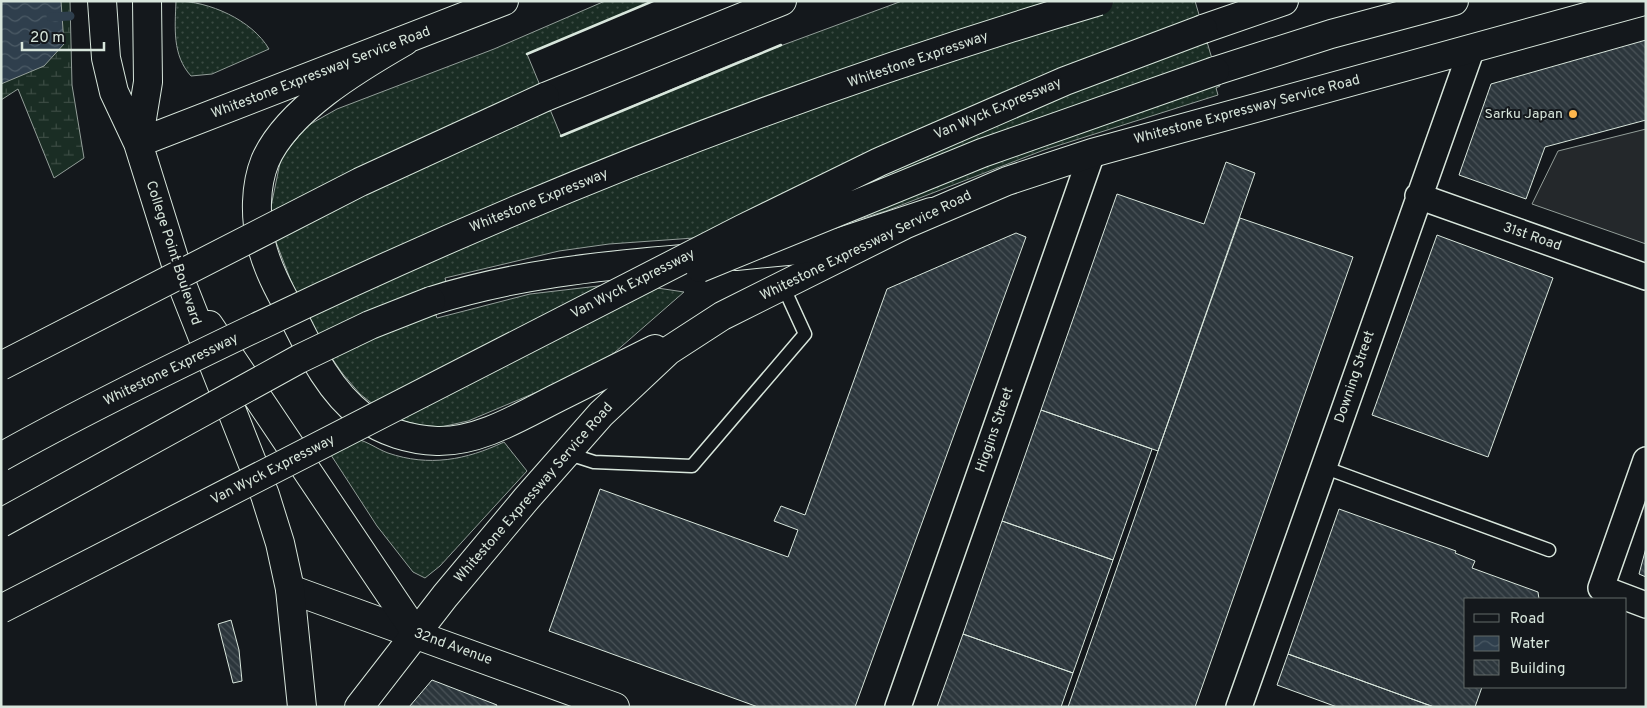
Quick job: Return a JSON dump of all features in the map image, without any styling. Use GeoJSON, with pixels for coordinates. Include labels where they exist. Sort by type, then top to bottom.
{"type":"FeatureCollection","features":[{"type":"Feature","properties":{"kind":"main road","name":"College Point Boulevard"},"geometry":{"type":"LineString","coordinates":[[102,1],[108,72],[120,106],[138,143],[159,216],[183,287],[266,495],[280,543],[290,589],[302,707]]}},
{"type":"Feature","properties":{"kind":"main road","name":"College Point Boulevard"},"geometry":{"type":"LineString","coordinates":[[138,143],[148,82],[147,1]]}},
{"type":"Feature","properties":{"kind":"main road","name":"Whitestone Expressway Service Road"},"geometry":{"type":"LineString","coordinates":[[138,143],[504,1]]}},
{"type":"Feature","properties":{"kind":"main road"},"geometry":{"type":"LineString","coordinates":[[1,366],[326,199],[442,142],[545,97],[782,1]]}},
{"type":"Feature","properties":{"kind":"main road","name":"Whitestone Expressway"},"geometry":{"type":"LineString","coordinates":[[1,456],[209,350],[388,265],[499,217],[675,146],[839,86],[1099,1]]}},
{"type":"Feature","properties":{"kind":"main road","name":"Van Wyck Expressway"},"geometry":{"type":"LineString","coordinates":[[1,608],[519,343],[879,162],[1066,81],[1202,29],[1284,1]]}},
{"type":"Feature","properties":{"kind":"main road"},"geometry":{"type":"LineString","coordinates":[[519,343],[982,153],[1215,71],[1331,34],[1454,1]]}},
{"type":"Feature","properties":{"kind":"main road","name":"Whitestone Expressway Service Road"},"geometry":{"type":"LineString","coordinates":[[359,707],[496,534],[566,453],[654,362],[682,340],[722,316],[931,212],[1007,182],[1092,153],[1644,1]]}},
{"type":"Feature","properties":{"kind":"main road"},"geometry":{"type":"LineString","coordinates":[[405,41],[359,69],[320,98],[289,126],[269,152],[259,185],[258,225],[269,268],[320,367],[335,390],[354,409],[375,424],[412,438],[436,441],[467,437],[511,421],[722,316]]}},
{"type":"Feature","properties":{"kind":"main road"},"geometry":{"type":"LineString","coordinates":[[1,523],[299,359],[370,325],[431,301],[487,285],[565,271],[819,247],[867,235],[931,212]]}},
{"type":"Feature","properties":{"kind":"main road"},"geometry":{"type":"LineString","coordinates":[[183,287],[416,633]]}},
{"type":"Feature","properties":{"kind":"main road","name":"32nd Avenue"},"geometry":{"type":"LineString","coordinates":[[290,589],[416,633],[616,707]]}},
{"type":"Feature","properties":{"kind":"street","name":"Downing Street"},"geometry":{"type":"LineString","coordinates":[[1239,707],[1418,196],[1472,48]]}},
{"type":"Feature","properties":{"kind":"street","name":"Higgins Street"},"geometry":{"type":"LineString","coordinates":[[898,707],[1092,153]]}},
{"type":"Feature","properties":{"kind":"street","name":"31st Road"},"geometry":{"type":"LineString","coordinates":[[1418,196],[1646,277]]}},
{"type":"Feature","properties":{"kind":"street"},"geometry":{"type":"LineString","coordinates":[[1646,460],[1601,588],[1646,605]]}},
{"type":"Feature","properties":{"kind":"lane"},"geometry":{"type":"LineString","coordinates":[[566,453],[594,462],[692,466],[805,334],[783,286]]}},
{"type":"Feature","properties":{"kind":"lane"},"geometry":{"type":"LineString","coordinates":[[1323,467],[1549,550]]}},
{"type":"Feature","properties":{"kind":"green space"},"geometry":{"type":"Polygon","coordinates":[[[48,1],[70,1],[72,85],[84,158],[54,178],[18,89],[1,100],[1,62],[48,1]]]}},
{"type":"Feature","properties":{"kind":"green space"},"geometry":{"type":"Polygon","coordinates":[[[176,1],[202,4],[228,14],[252,29],[269,49],[212,74],[191,76],[180,59],[176,41],[176,1]]]}},
{"type":"Feature","properties":{"kind":"green space"},"geometry":{"type":"Polygon","coordinates":[[[605,1],[653,1],[527,54],[561,136],[737,62],[902,1],[1195,1],[1220,86],[1216,88],[1218,95],[1044,150],[886,211],[853,221],[779,232],[609,244],[559,251],[445,278],[446,282],[427,289],[437,318],[530,294],[624,283],[684,292],[614,353],[580,374],[468,421],[441,427],[418,425],[404,421],[374,405],[360,394],[342,373],[319,339],[294,289],[268,221],[281,158],[307,126],[337,109],[494,49],[605,1]]]}},
{"type":"Feature","properties":{"kind":"green space"},"geometry":{"type":"Polygon","coordinates":[[[318,435],[364,441],[388,453],[418,460],[447,460],[476,453],[504,442],[527,471],[440,566],[425,578],[413,572],[377,526],[318,435]]]}},
{"type":"Feature","properties":{"kind":"shaded area"},"geometry":{"type":"Polygon","coordinates":[[[1646,129],[1646,244],[1532,204],[1558,151],[1646,129]]]}},
{"type":"Feature","properties":{"kind":"water"},"geometry":{"type":"Polygon","coordinates":[[[1,1],[61,1],[64,44],[44,66],[1,84],[1,1]]]}},
{"type":"Feature","properties":{"kind":"building"},"geometry":{"type":"Polygon","coordinates":[[[1646,40],[1646,120],[1545,147],[1526,199],[1459,175],[1491,84],[1646,40]]]}},
{"type":"Feature","properties":{"kind":"building"},"geometry":{"type":"Polygon","coordinates":[[[1226,162],[1255,173],[1158,451],[1041,410],[1117,194],[1204,224],[1226,162]]]}},
{"type":"Feature","properties":{"kind":"building"},"geometry":{"type":"Polygon","coordinates":[[[1240,218],[1353,257],[1195,707],[1068,707],[1240,218]]]}},
{"type":"Feature","properties":{"kind":"building"},"geometry":{"type":"Polygon","coordinates":[[[1016,233],[1026,237],[855,707],[758,707],[549,631],[600,489],[788,557],[798,530],[774,521],[781,506],[805,515],[887,289],[1016,233]]]}},
{"type":"Feature","properties":{"kind":"building"},"geometry":{"type":"Polygon","coordinates":[[[1437,235],[1553,278],[1488,457],[1372,415],[1437,235]]]}},
{"type":"Feature","properties":{"kind":"building"},"geometry":{"type":"Polygon","coordinates":[[[1041,410],[1152,449],[1113,560],[1002,521],[1041,410]]]}},
{"type":"Feature","properties":{"kind":"building"},"geometry":{"type":"Polygon","coordinates":[[[1339,509],[1456,551],[1455,553],[1475,561],[1472,568],[1538,592],[1539,598],[1464,598],[1464,688],[1482,688],[1475,707],[1434,707],[1288,654],[1339,509]]]}},
{"type":"Feature","properties":{"kind":"building"},"geometry":{"type":"Polygon","coordinates":[[[1002,521],[1113,560],[1073,673],[963,634],[1002,521]]]}},
{"type":"Feature","properties":{"kind":"building"},"geometry":{"type":"Polygon","coordinates":[[[1646,548],[1646,577],[1639,574],[1646,548]]]}},
{"type":"Feature","properties":{"kind":"building"},"geometry":{"type":"Polygon","coordinates":[[[231,620],[239,650],[242,681],[233,683],[218,624],[231,620]]]}},
{"type":"Feature","properties":{"kind":"building"},"geometry":{"type":"Polygon","coordinates":[[[963,634],[1073,673],[1061,707],[937,707],[963,634]]]}},
{"type":"Feature","properties":{"kind":"building"},"geometry":{"type":"Polygon","coordinates":[[[1288,654],[1434,707],[1337,707],[1277,685],[1288,654]]]}},
{"type":"Feature","properties":{"kind":"building"},"geometry":{"type":"Polygon","coordinates":[[[432,680],[497,705],[496,707],[409,707],[432,680]]]}},
{"type":"Feature","properties":{"kind":"waterway"},"geometry":{"type":"LineString","coordinates":[[51,17],[70,16]]}},
{"type":"Feature","properties":{"kind":"wall"},"geometry":{"type":"LineString","coordinates":[[527,54],[653,1]]}},
{"type":"Feature","properties":{"kind":"wall"},"geometry":{"type":"LineString","coordinates":[[561,136],[781,45]]}},
{"type":"Feature","properties":{"kind":"place","name":"Sarku Japan"},"geometry":{"type":"Point","coordinates":[1573,114]}}]}
